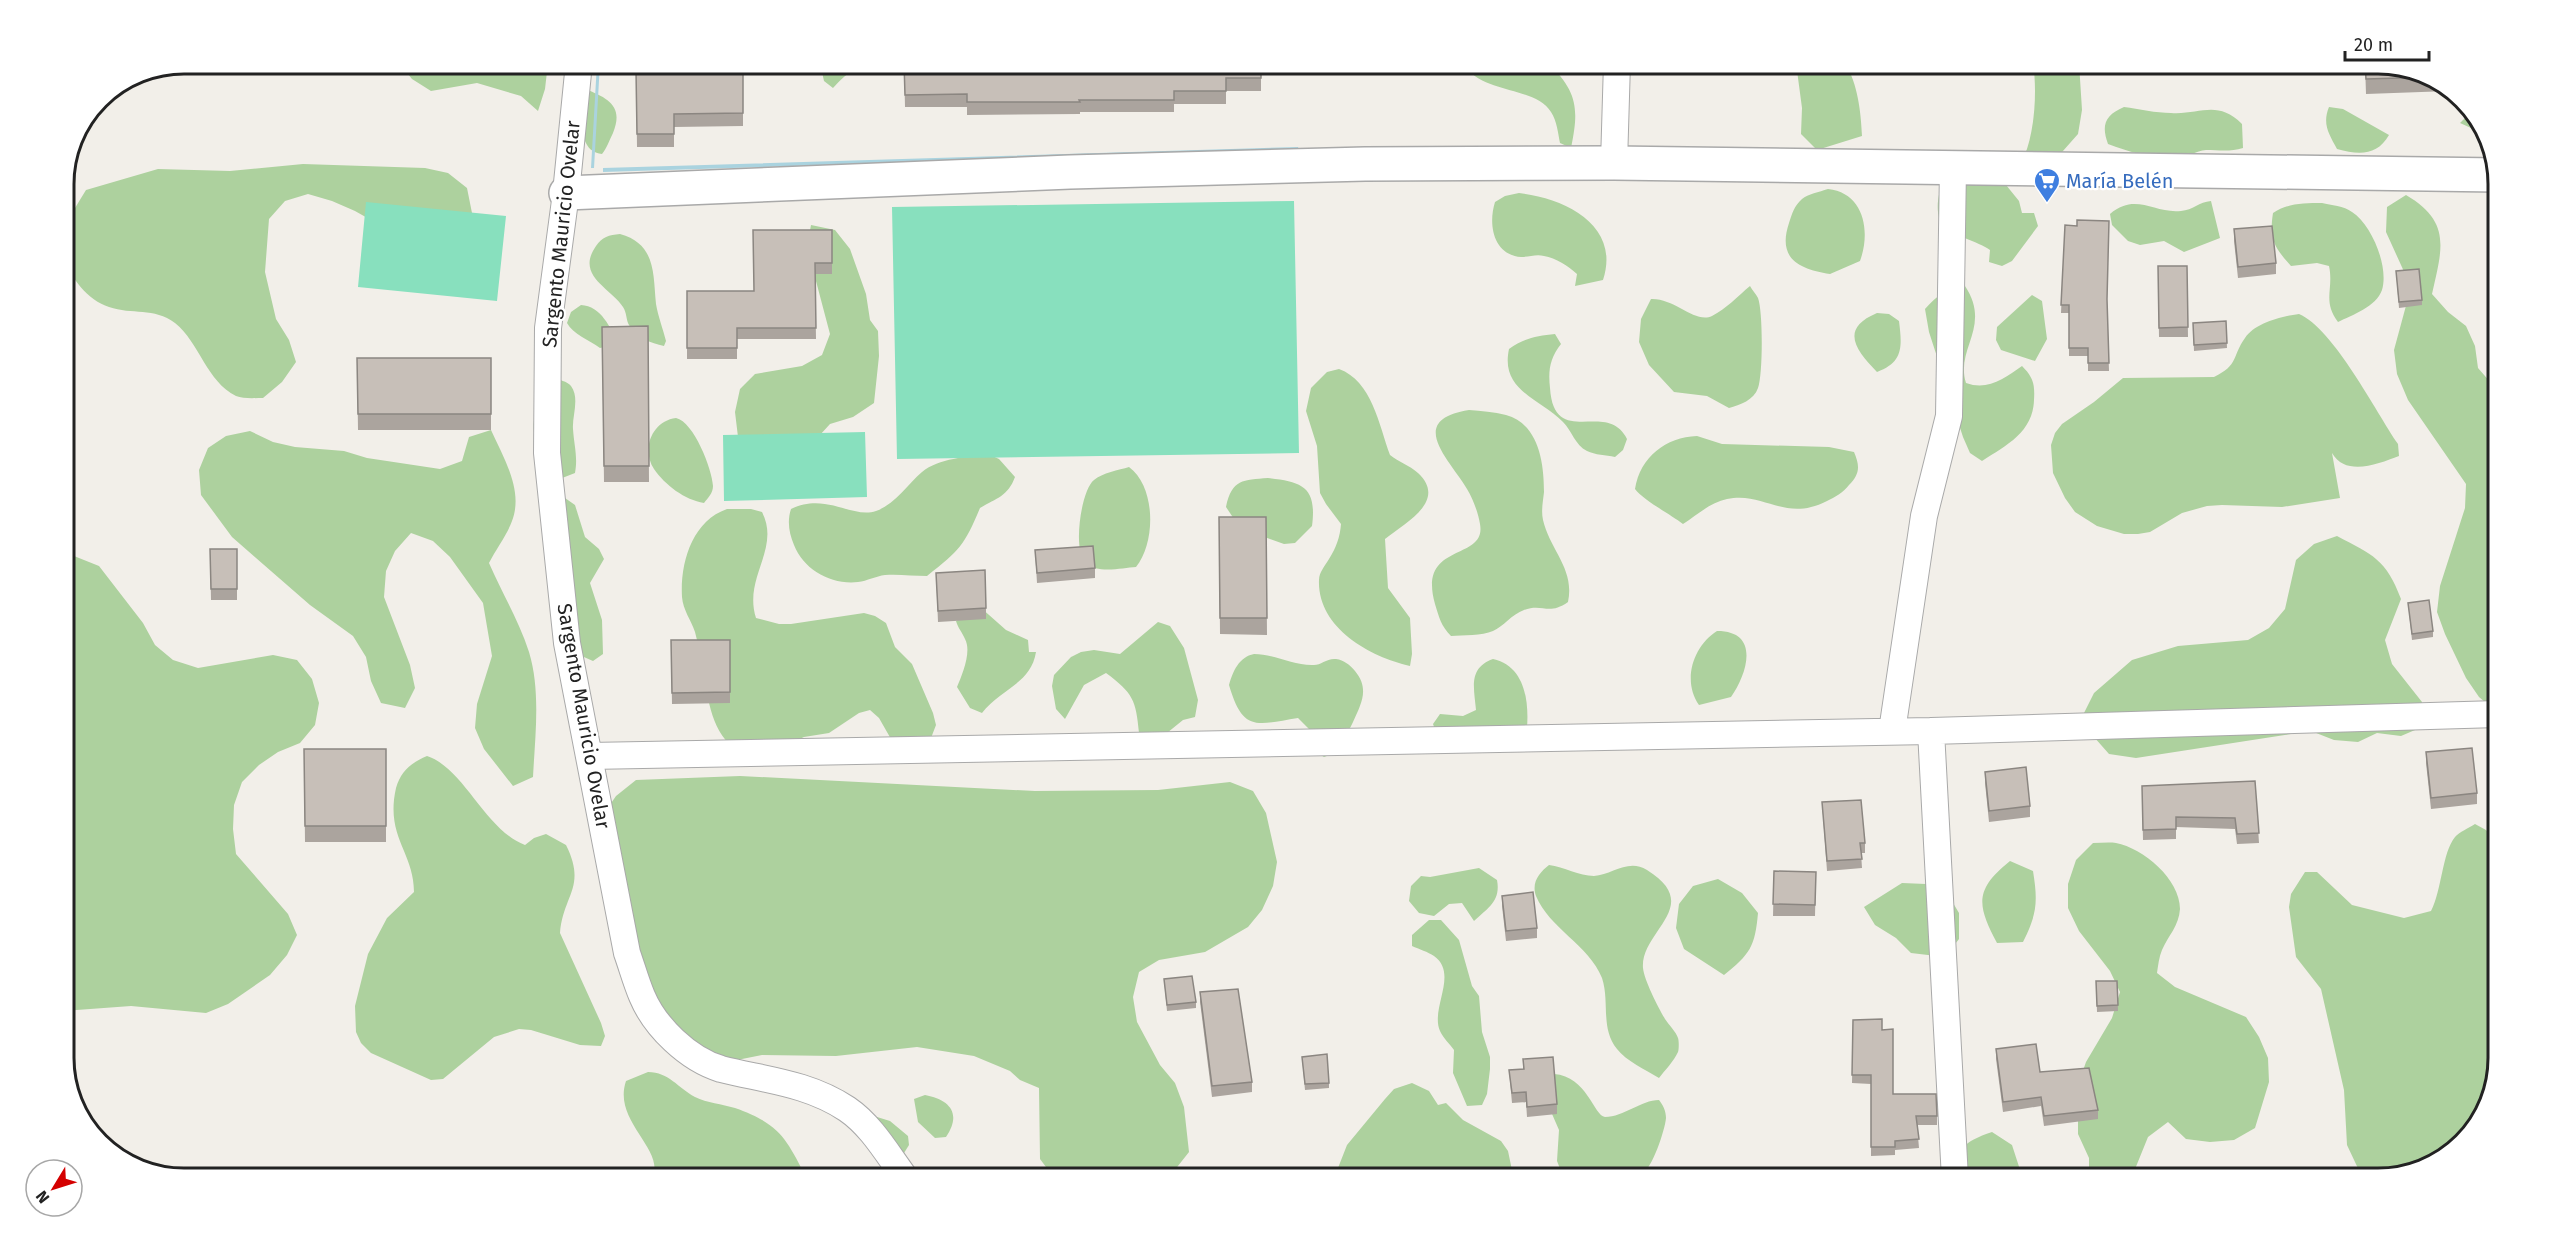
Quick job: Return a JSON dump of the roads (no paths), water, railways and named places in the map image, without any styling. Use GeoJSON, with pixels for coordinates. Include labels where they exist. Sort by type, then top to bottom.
{"type":"FeatureCollection","features":[{"type":"Feature","properties":{"kind":"street","name":"Sargento Mauricio Ovelar"},"geometry":{"type":"LineString","coordinates":[[578,74],[566,193],[548,328],[547,453],[567,642],[627,953],[642,998],[663,1028],[684,1050],[719,1068],[792,1083],[847,1108],[866,1124],[898,1168]]}},
{"type":"Feature","properties":{"kind":"street"},"geometry":{"type":"LineString","coordinates":[[1614,163],[1617,74]]}},
{"type":"Feature","properties":{"kind":"street"},"geometry":{"type":"LineString","coordinates":[[566,193],[1070,172],[1365,164],[1614,163],[2487,175]]}},
{"type":"Feature","properties":{"kind":"street"},"geometry":{"type":"LineString","coordinates":[[1892,731],[1924,516],[1948,416],[1953,168]]}},
{"type":"Feature","properties":{"kind":"street"},"geometry":{"type":"LineString","coordinates":[[589,756],[1931,731],[2488,714]]}},
{"type":"Feature","properties":{"kind":"street"},"geometry":{"type":"LineString","coordinates":[[1931,731],[1954,1168]]}},
{"type":"Feature","properties":{"kind":"water"},"geometry":{"type":"Polygon","coordinates":[[[596,74],[599,74],[594,168],[591,168],[596,74]]]}},
{"type":"Feature","properties":{"kind":"water"},"geometry":{"type":"Polygon","coordinates":[[[1298,147],[1299,150],[603,172],[603,168],[1298,147]]]}},
{"type":"Feature","properties":{"kind":"place","name":"María Belén"},"geometry":{"type":"Point","coordinates":[2047,204]}}]}
